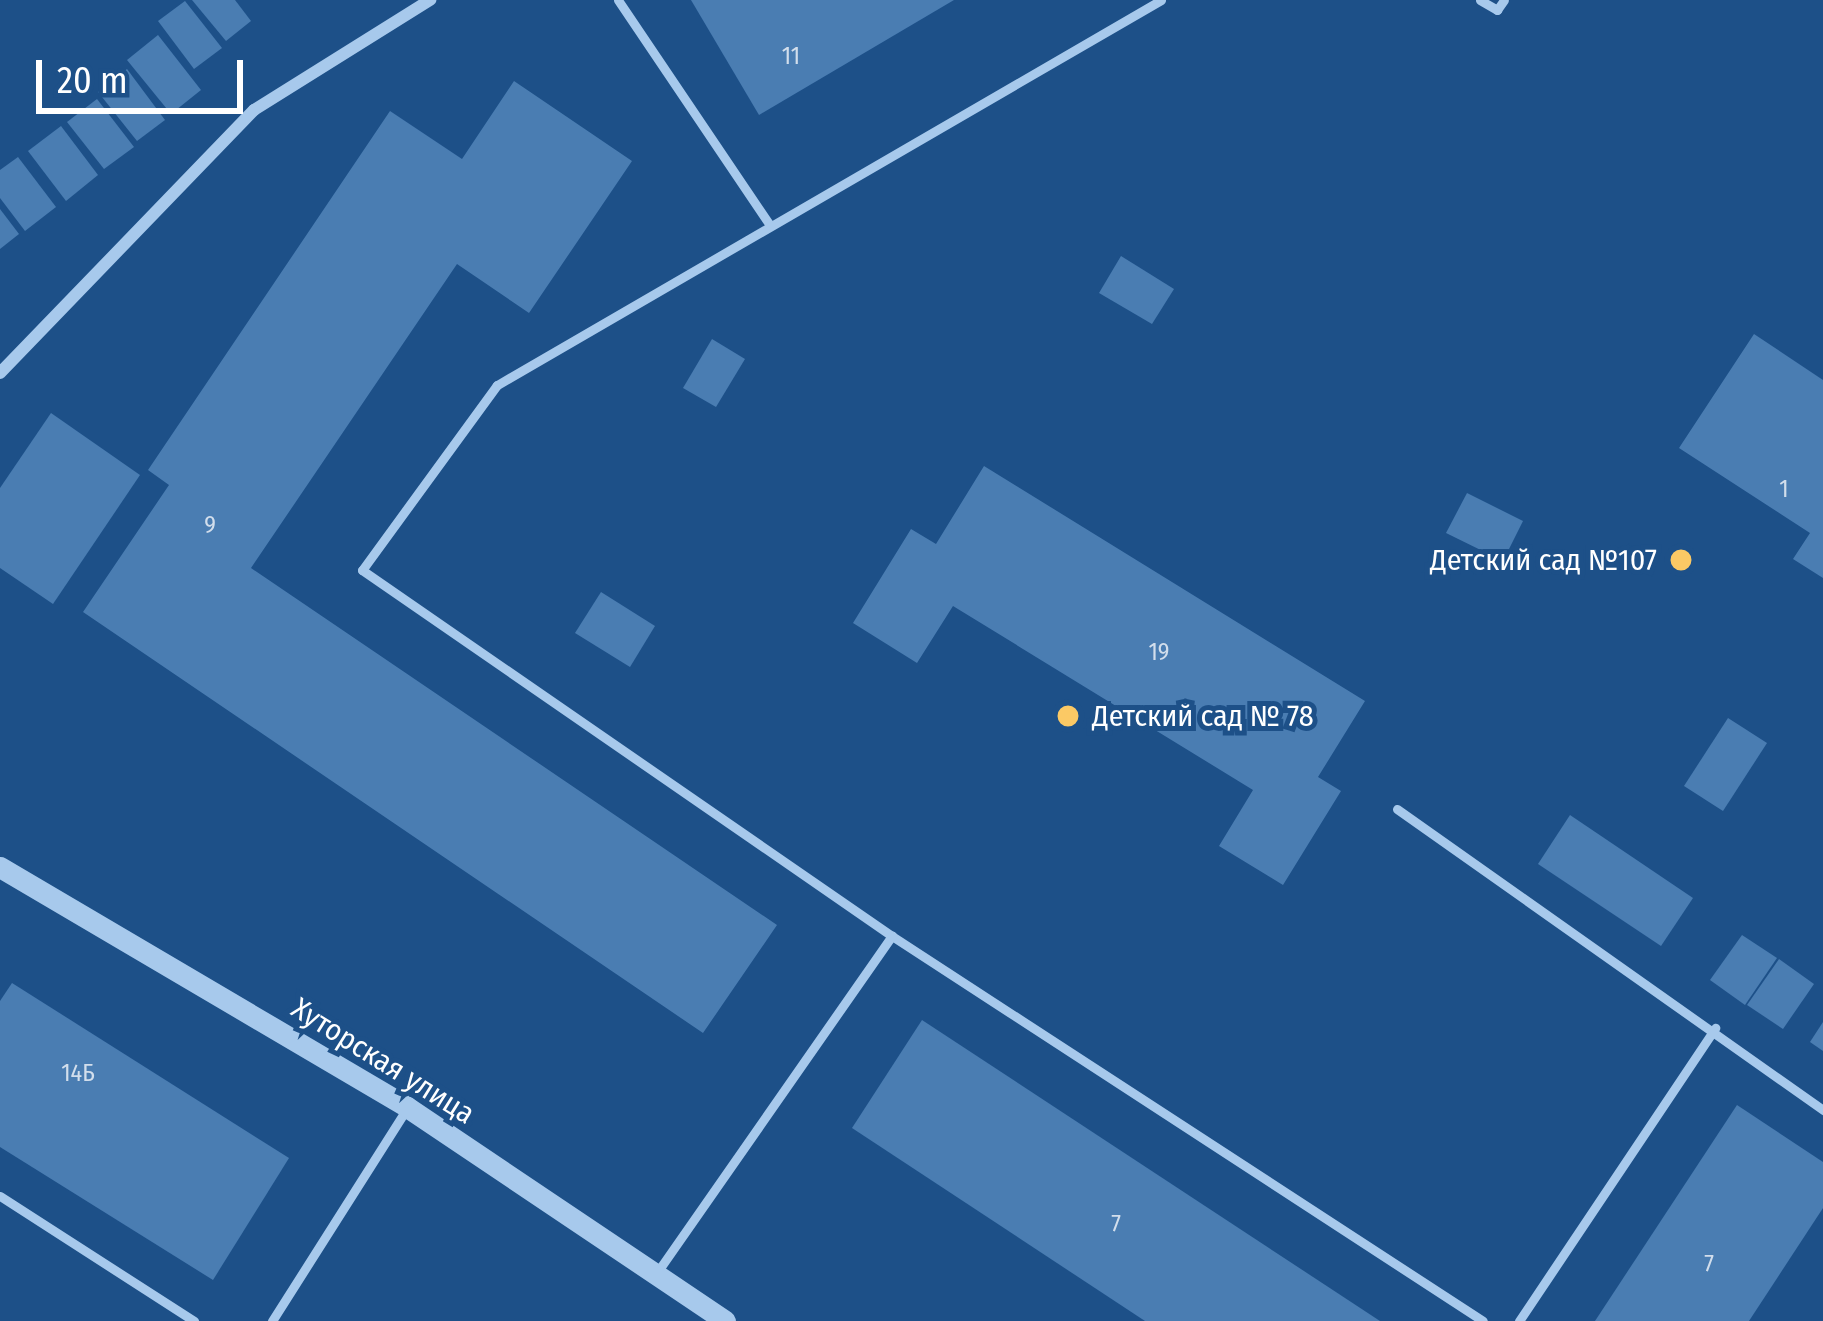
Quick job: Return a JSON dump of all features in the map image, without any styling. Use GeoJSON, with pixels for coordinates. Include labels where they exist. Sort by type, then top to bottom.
{"type":"FeatureCollection","features":[{"type":"Feature","properties":{"kind":"street"},"geometry":{"type":"LineString","coordinates":[[0,373],[254,110],[430,0]]}},
{"type":"Feature","properties":{"kind":"street","name":"Хуторская улица"},"geometry":{"type":"LineString","coordinates":[[0,867],[407,1108],[724,1321]]}},
{"type":"Feature","properties":{"kind":"lane"},"geometry":{"type":"LineString","coordinates":[[618,0],[769,224]]}},
{"type":"Feature","properties":{"kind":"lane"},"geometry":{"type":"LineString","coordinates":[[1161,0],[497,385],[362,570],[892,936],[1483,1321]]}},
{"type":"Feature","properties":{"kind":"lane"},"geometry":{"type":"LineString","coordinates":[[1480,0],[1497,10],[1504,0]]}},
{"type":"Feature","properties":{"kind":"lane"},"geometry":{"type":"LineString","coordinates":[[1397,809],[1715,1028],[1823,1110]]}},
{"type":"Feature","properties":{"kind":"lane"},"geometry":{"type":"LineString","coordinates":[[656,1275],[892,936]]}},
{"type":"Feature","properties":{"kind":"lane"},"geometry":{"type":"LineString","coordinates":[[1519,1321],[1715,1028]]}},
{"type":"Feature","properties":{"kind":"lane"},"geometry":{"type":"LineString","coordinates":[[272,1321],[407,1108]]}},
{"type":"Feature","properties":{"kind":"lane"},"geometry":{"type":"LineString","coordinates":[[0,1196],[194,1321]]}},
{"type":"Feature","properties":{"kind":"building"},"geometry":{"type":"Polygon","coordinates":[[[192,0],[235,0],[251,21],[226,41],[192,0]]]}},
{"type":"Feature","properties":{"kind":"building"},"geometry":{"type":"Polygon","coordinates":[[[691,0],[954,0],[759,115],[691,0]]]}},
{"type":"Feature","properties":{"kind":"building"},"geometry":{"type":"Polygon","coordinates":[[[185,1],[222,48],[194,69],[158,21],[185,1]]]}},
{"type":"Feature","properties":{"kind":"building"},"geometry":{"type":"Polygon","coordinates":[[[158,35],[201,90],[171,114],[127,60],[158,35]]]}},
{"type":"Feature","properties":{"kind":"building"},"geometry":{"type":"Polygon","coordinates":[[[127,69],[165,120],[137,141],[98,92],[127,69]]]}},
{"type":"Feature","properties":{"kind":"building"},"geometry":{"type":"Polygon","coordinates":[[[514,81],[632,161],[529,313],[457,264],[251,568],[777,925],[703,1033],[83,612],[169,485],[148,470],[390,111],[462,159],[514,81]]]}},
{"type":"Feature","properties":{"kind":"building"},"geometry":{"type":"Polygon","coordinates":[[[97,99],[134,147],[104,169],[67,122],[97,99]]]}},
{"type":"Feature","properties":{"kind":"building"},"geometry":{"type":"Polygon","coordinates":[[[61,126],[98,175],[66,201],[28,151],[61,126]]]}},
{"type":"Feature","properties":{"kind":"building"},"geometry":{"type":"Polygon","coordinates":[[[18,157],[56,207],[25,231],[0,198],[0,170],[18,157]]]}},
{"type":"Feature","properties":{"kind":"building"},"geometry":{"type":"Polygon","coordinates":[[[0,209],[19,234],[0,249],[0,209]]]}},
{"type":"Feature","properties":{"kind":"building"},"geometry":{"type":"Polygon","coordinates":[[[1121,256],[1174,289],[1152,324],[1099,293],[1121,256]]]}},
{"type":"Feature","properties":{"kind":"building"},"geometry":{"type":"Polygon","coordinates":[[[1754,334],[1823,380],[1823,578],[1793,559],[1810,533],[1679,448],[1754,334]]]}},
{"type":"Feature","properties":{"kind":"building"},"geometry":{"type":"Polygon","coordinates":[[[712,339],[745,359],[716,407],[683,388],[712,339]]]}},
{"type":"Feature","properties":{"kind":"building"},"geometry":{"type":"Polygon","coordinates":[[[51,413],[140,475],[53,604],[0,568],[0,488],[51,413]]]}},
{"type":"Feature","properties":{"kind":"building"},"geometry":{"type":"Polygon","coordinates":[[[984,466],[1365,701],[1318,777],[1341,791],[1283,885],[1219,846],[1253,790],[953,606],[917,663],[853,623],[911,529],[936,544],[984,466]]]}},
{"type":"Feature","properties":{"kind":"building"},"geometry":{"type":"Polygon","coordinates":[[[1467,493],[1523,521],[1503,561],[1446,533],[1467,493]]]}},
{"type":"Feature","properties":{"kind":"building"},"geometry":{"type":"Polygon","coordinates":[[[601,592],[655,626],[630,667],[575,633],[601,592]]]}},
{"type":"Feature","properties":{"kind":"building"},"geometry":{"type":"Polygon","coordinates":[[[1728,718],[1767,743],[1723,811],[1684,786],[1728,718]]]}},
{"type":"Feature","properties":{"kind":"building"},"geometry":{"type":"Polygon","coordinates":[[[1570,815],[1693,898],[1661,946],[1538,864],[1570,815]]]}},
{"type":"Feature","properties":{"kind":"building"},"geometry":{"type":"Polygon","coordinates":[[[1742,935],[1777,958],[1745,1005],[1710,980],[1742,935]]]}},
{"type":"Feature","properties":{"kind":"building"},"geometry":{"type":"Polygon","coordinates":[[[1779,959],[1814,984],[1783,1029],[1747,1005],[1779,959]]]}},
{"type":"Feature","properties":{"kind":"building"},"geometry":{"type":"Polygon","coordinates":[[[12,983],[289,1158],[213,1280],[0,1147],[0,1001],[12,983]]]}},
{"type":"Feature","properties":{"kind":"building"},"geometry":{"type":"Polygon","coordinates":[[[922,1020],[1380,1321],[1145,1321],[852,1128],[922,1020]]]}},
{"type":"Feature","properties":{"kind":"building"},"geometry":{"type":"Polygon","coordinates":[[[1823,1022],[1823,1051],[1810,1042],[1823,1022]]]}},
{"type":"Feature","properties":{"kind":"building"},"geometry":{"type":"Polygon","coordinates":[[[1737,1105],[1823,1162],[1823,1208],[1749,1321],[1595,1321],[1737,1105]]]}},
{"type":"Feature","properties":{"kind":"place","name":"Детский сад №107"},"geometry":{"type":"Point","coordinates":[1681,560]}},
{"type":"Feature","properties":{"kind":"place","name":"Детский сад № 78"},"geometry":{"type":"Point","coordinates":[1068,716]}}]}
